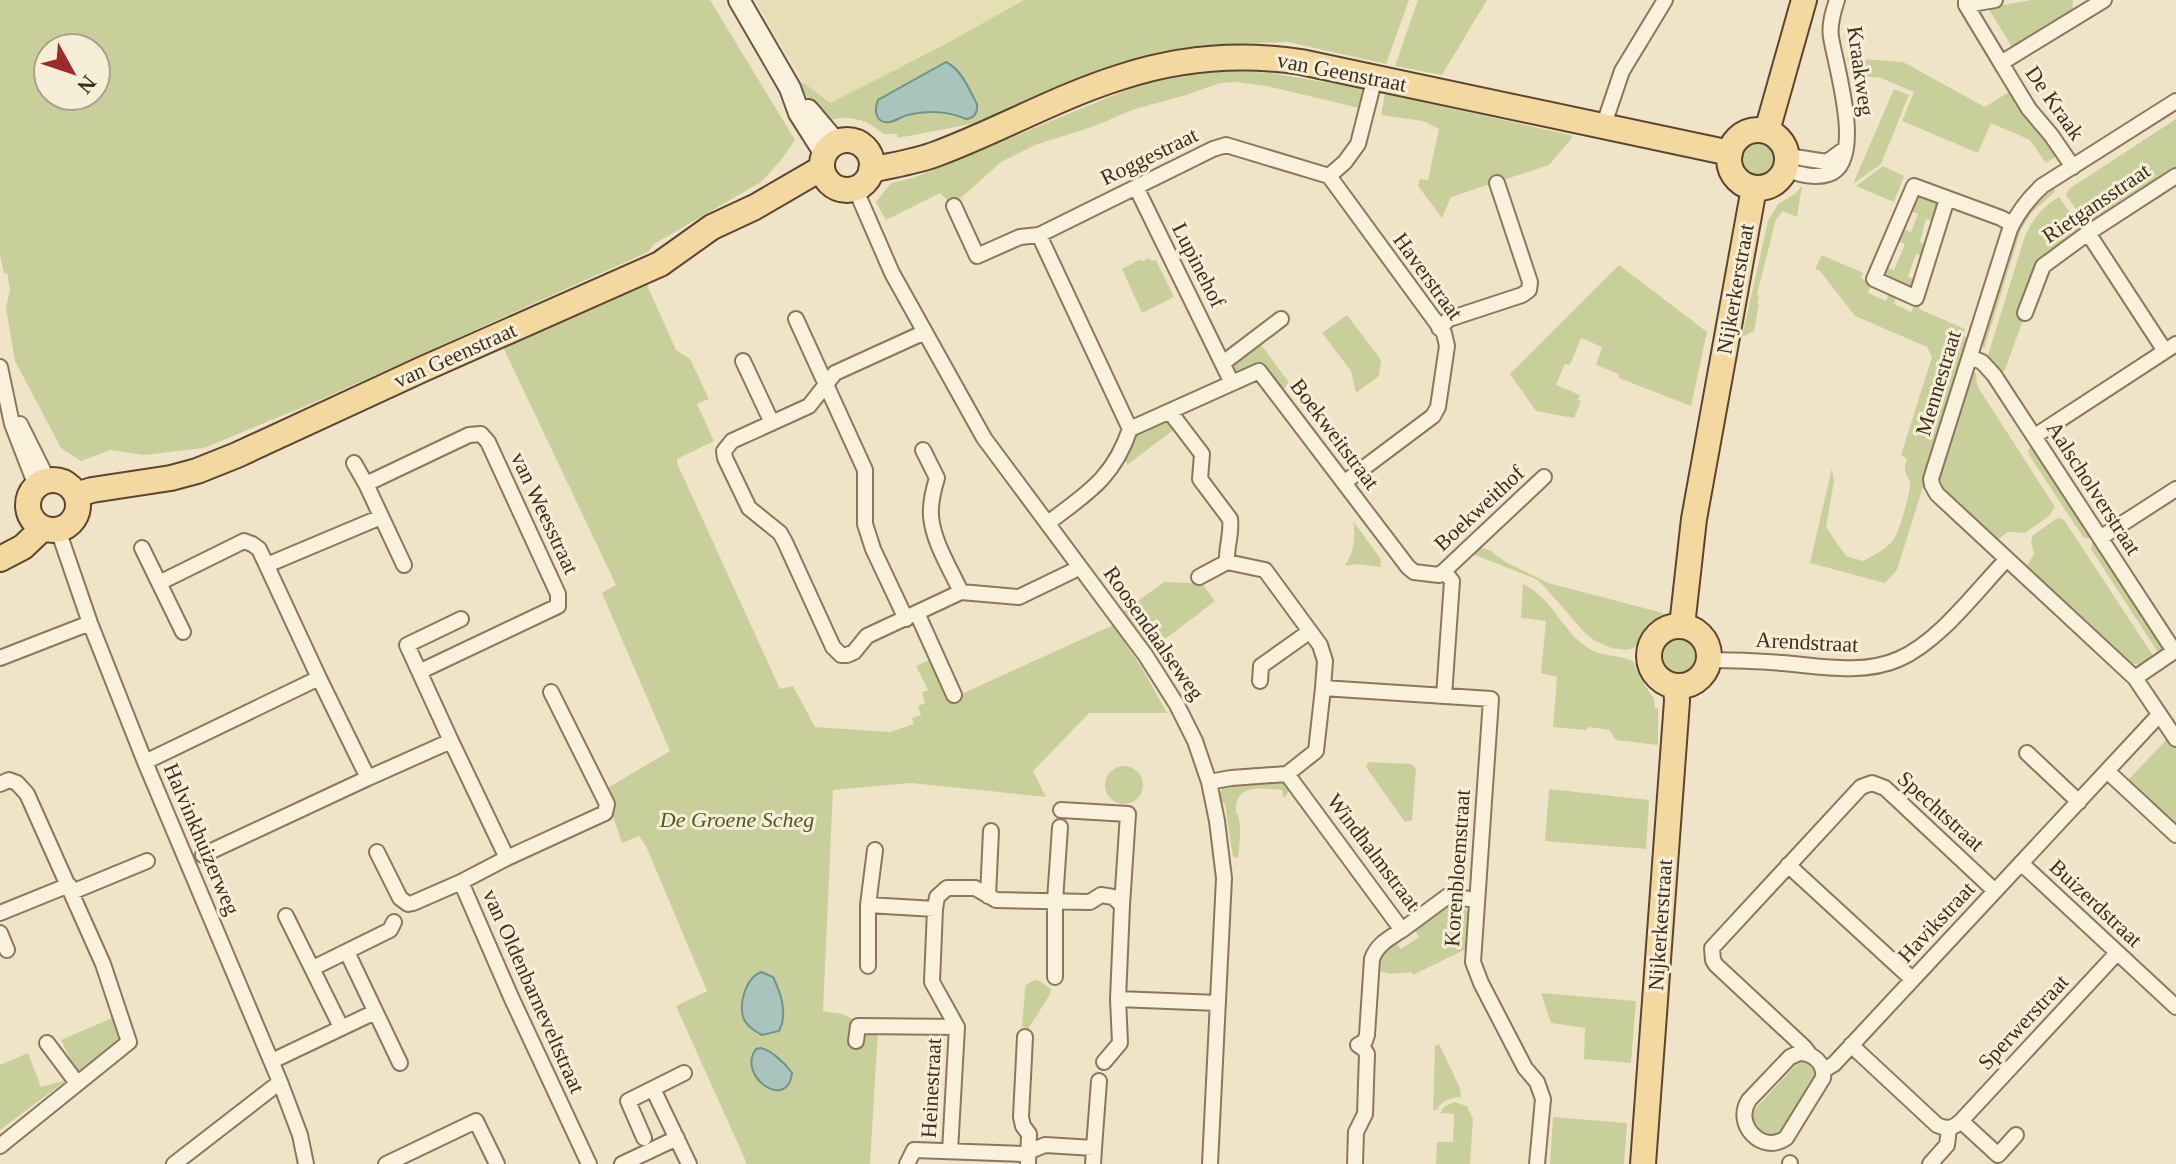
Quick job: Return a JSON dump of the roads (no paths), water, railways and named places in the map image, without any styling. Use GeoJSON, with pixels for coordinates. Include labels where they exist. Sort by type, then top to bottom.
{"type":"FeatureCollection","features":[{"type":"Feature","properties":{"kind":"main road"},"geometry":{"type":"LineString","coordinates":[[1767,131],[1804,0]]}},
{"type":"Feature","properties":{"kind":"main road","name":"van Geenstraat"},"geometry":{"type":"LineString","coordinates":[[870,162],[962,143],[1120,77],[1157,67],[1223,58],[1278,58],[1730,153]]}},
{"type":"Feature","properties":{"kind":"main road"},"geometry":{"type":"LineString","coordinates":[[1755,130],[1767,131],[1777,136],[1784,145],[1787,163],[1773,185],[1754,188],[1737,180],[1729,163],[1730,153],[1743,134],[1755,130]]}},
{"type":"Feature","properties":{"kind":"main road"},"geometry":{"type":"LineString","coordinates":[[845,140],[862,146],[870,162],[866,180],[855,188],[840,189],[828,161],[845,140]]}},
{"type":"Feature","properties":{"kind":"main road","name":"van Geenstraat"},"geometry":{"type":"LineString","coordinates":[[77,500],[104,499],[146,483],[197,471],[604,290],[660,264],[702,233],[755,207],[828,161]]}},
{"type":"Feature","properties":{"kind":"main road","name":"Nijkerkerstraat"},"geometry":{"type":"LineString","coordinates":[[1682,626],[1694,519],[1754,188]]}},
{"type":"Feature","properties":{"kind":"main road"},"geometry":{"type":"LineString","coordinates":[[0,547],[21,531],[44,526],[67,526],[74,519],[77,500],[67,484],[58,480],[42,483],[28,503],[44,526]]}},
{"type":"Feature","properties":{"kind":"main road"},"geometry":{"type":"LineString","coordinates":[[0,559],[23,547],[44,526]]}},
{"type":"Feature","properties":{"kind":"main road"},"geometry":{"type":"LineString","coordinates":[[1682,626],[1691,629],[1705,641],[1708,660],[1701,676],[1685,685],[1676,686],[1667,683],[1653,671],[1649,653],[1652,644],[1664,630],[1682,626]]}},
{"type":"Feature","properties":{"kind":"main road","name":"Nijkerkerstraat"},"geometry":{"type":"LineString","coordinates":[[1643,1164],[1676,686]]}},
{"type":"Feature","properties":{"kind":"street"},"geometry":{"type":"LineString","coordinates":[[739,0],[828,161]]}},
{"type":"Feature","properties":{"kind":"street"},"geometry":{"type":"LineString","coordinates":[[1603,127],[1622,71],[1665,0]]}},
{"type":"Feature","properties":{"kind":"street","name":"Kraakweg"},"geometry":{"type":"LineString","coordinates":[[1787,163],[1809,176],[1831,174],[1842,162],[1848,133],[1830,30],[1837,0]]}},
{"type":"Feature","properties":{"kind":"street","name":"De Kraak"},"geometry":{"type":"LineString","coordinates":[[1995,0],[1966,2],[2029,109],[2073,167]]}},
{"type":"Feature","properties":{"kind":"street","name":"De Kraak"},"geometry":{"type":"LineString","coordinates":[[2001,63],[2104,0]]}},
{"type":"Feature","properties":{"kind":"street"},"geometry":{"type":"LineString","coordinates":[[1329,176],[1345,162],[1358,144],[1375,77]]}},
{"type":"Feature","properties":{"kind":"street","name":"Mennestraat"},"geometry":{"type":"LineString","coordinates":[[2159,715],[2135,678],[1937,494],[1932,485],[1933,473],[2012,224],[2032,196],[2053,179],[2176,101]]}},
{"type":"Feature","properties":{"kind":"street","name":"Roggestraat"},"geometry":{"type":"LineString","coordinates":[[954,206],[977,256],[1020,237],[1039,235],[1226,145],[1329,176]]}},
{"type":"Feature","properties":{"kind":"street","name":"Haverstraat"},"geometry":{"type":"LineString","coordinates":[[1329,176],[1447,343],[1436,412],[1430,420],[1345,482]]}},
{"type":"Feature","properties":{"kind":"street","name":"Rietgansstraat"},"geometry":{"type":"LineString","coordinates":[[2025,313],[2043,266],[2176,176]]}},
{"type":"Feature","properties":{"kind":"street"},"geometry":{"type":"LineString","coordinates":[[1439,328],[1449,319],[1529,290],[1530,282],[1497,183]]}},
{"type":"Feature","properties":{"kind":"street"},"geometry":{"type":"LineString","coordinates":[[1947,199],[1916,298],[1874,279],[1914,186],[2012,224]]}},
{"type":"Feature","properties":{"kind":"street","name":"Lupinehof"},"geometry":{"type":"LineString","coordinates":[[1136,187],[1232,383]]}},
{"type":"Feature","properties":{"kind":"street","name":"Roosendaalseweg"},"geometry":{"type":"LineString","coordinates":[[855,188],[880,249],[984,438],[1146,656],[1191,732],[1209,782],[1224,878],[1210,1164]]}},
{"type":"Feature","properties":{"kind":"street"},"geometry":{"type":"LineString","coordinates":[[2035,436],[2171,348],[2088,233]]}},
{"type":"Feature","properties":{"kind":"street"},"geometry":{"type":"LineString","coordinates":[[1039,235],[1130,429],[1121,453],[1105,477],[1048,523]]}},
{"type":"Feature","properties":{"kind":"street"},"geometry":{"type":"LineString","coordinates":[[796,319],[865,470],[865,524],[873,549],[954,695]]}},
{"type":"Feature","properties":{"kind":"street"},"geometry":{"type":"LineString","coordinates":[[1223,363],[1281,319]]}},
{"type":"Feature","properties":{"kind":"street"},"geometry":{"type":"LineString","coordinates":[[925,332],[835,373],[809,406],[732,441],[724,451],[749,508],[780,533],[833,647],[841,655],[854,652],[867,636],[961,592],[1019,597],[1079,568]]}},
{"type":"Feature","properties":{"kind":"street","name":"Aalscholverstraat"},"geometry":{"type":"LineString","coordinates":[[1970,357],[1988,367],[2175,650]]}},
{"type":"Feature","properties":{"kind":"street"},"geometry":{"type":"LineString","coordinates":[[743,361],[772,423]]}},
{"type":"Feature","properties":{"kind":"street"},"geometry":{"type":"LineString","coordinates":[[0,367],[7,399],[42,483]]}},
{"type":"Feature","properties":{"kind":"street","name":"Boekweitstraat"},"geometry":{"type":"LineString","coordinates":[[1130,429],[1259,371],[1411,570],[1439,575],[1444,571]]}},
{"type":"Feature","properties":{"kind":"street"},"geometry":{"type":"LineString","coordinates":[[1170,412],[1202,454],[1200,479],[1230,519],[1227,562]]}},
{"type":"Feature","properties":{"kind":"street","name":"van Weesstraat"},"geometry":{"type":"LineString","coordinates":[[366,484],[469,435],[481,434],[488,442],[558,594],[558,606],[421,671]]}},
{"type":"Feature","properties":{"kind":"street"},"geometry":{"type":"LineString","coordinates":[[923,450],[937,478],[931,500],[935,534],[961,592]]}},
{"type":"Feature","properties":{"kind":"street"},"geometry":{"type":"LineString","coordinates":[[354,463],[404,565]]}},
{"type":"Feature","properties":{"kind":"street","name":"Boekweithof"},"geometry":{"type":"LineString","coordinates":[[1444,571],[1544,477]]}},
{"type":"Feature","properties":{"kind":"street"},"geometry":{"type":"LineString","coordinates":[[2100,538],[2176,489]]}},
{"type":"Feature","properties":{"kind":"street"},"geometry":{"type":"LineString","coordinates":[[267,565],[381,517]]}},
{"type":"Feature","properties":{"kind":"street","name":"Halvinkhuizerweg"},"geometry":{"type":"LineString","coordinates":[[44,526],[90,623],[145,762],[272,1061],[300,1135],[306,1164]]}},
{"type":"Feature","properties":{"kind":"street"},"geometry":{"type":"LineString","coordinates":[[159,583],[244,541],[259,549],[368,778]]}},
{"type":"Feature","properties":{"kind":"street"},"geometry":{"type":"LineString","coordinates":[[142,548],[183,632]]}},
{"type":"Feature","properties":{"kind":"street","name":"Arendstraat"},"geometry":{"type":"LineString","coordinates":[[1708,660],[1847,668],[1873,666],[1899,659],[1925,643],[1948,622],[2007,559]]}},
{"type":"Feature","properties":{"kind":"street"},"geometry":{"type":"LineString","coordinates":[[1199,577],[1227,562],[1265,570],[1323,652],[1325,661],[1316,751],[1287,774],[1209,782]]}},
{"type":"Feature","properties":{"kind":"street"},"geometry":{"type":"LineString","coordinates":[[1323,688],[1444,696],[1452,581],[1444,571]]}},
{"type":"Feature","properties":{"kind":"street"},"geometry":{"type":"LineString","coordinates":[[203,855],[451,741],[407,645],[461,619]]}},
{"type":"Feature","properties":{"kind":"street"},"geometry":{"type":"LineString","coordinates":[[0,658],[90,623]]}},
{"type":"Feature","properties":{"kind":"street"},"geometry":{"type":"LineString","coordinates":[[1260,681],[1261,666],[1309,632]]}},
{"type":"Feature","properties":{"kind":"street"},"geometry":{"type":"LineString","coordinates":[[2135,678],[2175,650]]}},
{"type":"Feature","properties":{"kind":"street"},"geometry":{"type":"LineString","coordinates":[[145,762],[319,678]]}},
{"type":"Feature","properties":{"kind":"street","name":"van Oldenbarneveltstraat"},"geometry":{"type":"LineString","coordinates":[[551,692],[607,804],[605,813],[461,882],[589,1164]]}},
{"type":"Feature","properties":{"kind":"street","name":"Korenbloemstraat"},"geometry":{"type":"LineString","coordinates":[[1444,696],[1491,699],[1473,962],[1481,983],[1525,1068],[1537,1082],[1543,1099],[1537,1164]]}},
{"type":"Feature","properties":{"kind":"street"},"geometry":{"type":"LineString","coordinates":[[2159,715],[2176,739]]}},
{"type":"Feature","properties":{"kind":"street","name":"Havikstraat"},"geometry":{"type":"LineString","coordinates":[[1810,1055],[1799,1053],[1790,1057],[1749,1100],[1743,1112],[1747,1127],[1766,1143],[1777,1144],[1789,1134],[1821,1083],[1824,1070],[1834,1064],[2159,715]]}},
{"type":"Feature","properties":{"kind":"street","name":"van Oldenbarneveltstraat"},"geometry":{"type":"LineString","coordinates":[[451,741],[507,858]]}},
{"type":"Feature","properties":{"kind":"street"},"geometry":{"type":"LineString","coordinates":[[2027,753],[2079,802]]}},
{"type":"Feature","properties":{"kind":"street"},"geometry":{"type":"LineString","coordinates":[[2107,771],[2176,835]]}},
{"type":"Feature","properties":{"kind":"street","name":"Windhalmstraat"},"geometry":{"type":"LineString","coordinates":[[1287,774],[1402,930],[1448,896],[1476,900]]}},
{"type":"Feature","properties":{"kind":"street"},"geometry":{"type":"LineString","coordinates":[[0,784],[9,780],[17,783],[27,794],[103,964],[129,1042],[0,1146]]}},
{"type":"Feature","properties":{"kind":"street","name":"Spechtstraat"},"geometry":{"type":"LineString","coordinates":[[1810,1055],[1716,965],[1712,954],[1715,943],[1861,787],[1875,783],[1885,788],[1995,891]]}},
{"type":"Feature","properties":{"kind":"street"},"geometry":{"type":"LineString","coordinates":[[1061,810],[1128,814],[1118,999],[1120,1043],[1104,1062]]}},
{"type":"Feature","properties":{"kind":"street"},"geometry":{"type":"LineString","coordinates":[[1055,977],[1055,901],[1060,827]]}},
{"type":"Feature","properties":{"kind":"street"},"geometry":{"type":"LineString","coordinates":[[988,896],[991,831]]}},
{"type":"Feature","properties":{"kind":"street"},"geometry":{"type":"LineString","coordinates":[[868,966],[868,905],[875,850]]}},
{"type":"Feature","properties":{"kind":"street"},"geometry":{"type":"LineString","coordinates":[[313,968],[390,930],[400,911],[400,898],[377,852]]}},
{"type":"Feature","properties":{"kind":"street"},"geometry":{"type":"LineString","coordinates":[[0,913],[147,861]]}},
{"type":"Feature","properties":{"kind":"street","name":"Buizerdstraat"},"geometry":{"type":"LineString","coordinates":[[2021,863],[2176,1007]]}},
{"type":"Feature","properties":{"kind":"street"},"geometry":{"type":"LineString","coordinates":[[1788,865],[1912,979]]}},
{"type":"Feature","properties":{"kind":"street"},"geometry":{"type":"LineString","coordinates":[[400,911],[461,882]]}},
{"type":"Feature","properties":{"kind":"street"},"geometry":{"type":"LineString","coordinates":[[868,905],[935,909],[937,897],[947,888],[975,888],[996,900],[1090,902],[1101,895],[1113,897],[1122,905]]}},
{"type":"Feature","properties":{"kind":"street","name":"Heinestraat"},"geometry":{"type":"LineString","coordinates":[[935,909],[932,982],[957,1027],[950,1151]]}},
{"type":"Feature","properties":{"kind":"street"},"geometry":{"type":"LineString","coordinates":[[286,916],[341,1027]]}},
{"type":"Feature","properties":{"kind":"street"},"geometry":{"type":"LineString","coordinates":[[1355,1164],[1356,1132],[1365,1114],[1367,1054],[1358,1045],[1365,1041],[1367,1035],[1373,954],[1381,944],[1402,930]]}},
{"type":"Feature","properties":{"kind":"street"},"geometry":{"type":"LineString","coordinates":[[0,933],[7,950]]}},
{"type":"Feature","properties":{"kind":"street"},"geometry":{"type":"LineString","coordinates":[[347,952],[400,1063]]}},
{"type":"Feature","properties":{"kind":"street","name":"Sperwerstraat"},"geometry":{"type":"LineString","coordinates":[[1930,1164],[1947,1145],[1955,1125],[2117,953]]}},
{"type":"Feature","properties":{"kind":"street"},"geometry":{"type":"LineString","coordinates":[[1118,999],[1218,1003]]}},
{"type":"Feature","properties":{"kind":"street"},"geometry":{"type":"LineString","coordinates":[[272,1061],[375,1012]]}},
{"type":"Feature","properties":{"kind":"street","name":"Heinestraat"},"geometry":{"type":"LineString","coordinates":[[856,1041],[858,1026],[957,1027]]}},
{"type":"Feature","properties":{"kind":"street"},"geometry":{"type":"LineString","coordinates":[[1025,1037],[1021,1117],[1029,1134],[1029,1158]]}},
{"type":"Feature","properties":{"kind":"street"},"geometry":{"type":"LineString","coordinates":[[47,1043],[77,1083]]}},
{"type":"Feature","properties":{"kind":"street"},"geometry":{"type":"LineString","coordinates":[[1851,1045],[1937,1125],[1955,1125],[1998,1155],[2016,1135]]}},
{"type":"Feature","properties":{"kind":"street"},"geometry":{"type":"LineString","coordinates":[[1810,1055],[1818,1060],[1824,1070]]}},
{"type":"Feature","properties":{"kind":"street"},"geometry":{"type":"LineString","coordinates":[[644,1138],[628,1101],[684,1073]]}},
{"type":"Feature","properties":{"kind":"street"},"geometry":{"type":"LineString","coordinates":[[1093,1164],[1099,1081]]}},
{"type":"Feature","properties":{"kind":"street"},"geometry":{"type":"LineString","coordinates":[[174,1164],[280,1082]]}},
{"type":"Feature","properties":{"kind":"street"},"geometry":{"type":"LineString","coordinates":[[653,1089],[689,1164]]}},
{"type":"Feature","properties":{"kind":"street"},"geometry":{"type":"LineString","coordinates":[[386,1164],[476,1121],[497,1164]]}},
{"type":"Feature","properties":{"kind":"street"},"geometry":{"type":"LineString","coordinates":[[622,1164],[677,1138]]}},
{"type":"Feature","properties":{"kind":"street"},"geometry":{"type":"LineString","coordinates":[[907,1164],[914,1150],[1029,1158],[1045,1145],[1094,1148]]}},
{"type":"Feature","properties":{"kind":"water"},"geometry":{"type":"Polygon","coordinates":[[[946,62],[960,74],[971,92],[977,104],[974,116],[966,119],[930,112],[915,113],[890,122],[879,119],[876,112],[878,100],[946,62]]]}},
{"type":"Feature","properties":{"kind":"water"},"geometry":{"type":"Polygon","coordinates":[[[761,972],[773,977],[783,1011],[779,1031],[762,1035],[746,1023],[742,1011],[748,985],[761,972]]]}},
{"type":"Feature","properties":{"kind":"water"},"geometry":{"type":"Polygon","coordinates":[[[761,1048],[778,1058],[792,1073],[782,1090],[765,1086],[753,1070],[752,1059],[756,1049],[761,1048]]]}},
{"type":"Feature","properties":{"kind":"park label","name":"De Groene Scheg"},"geometry":{"type":"Point","coordinates":[737,819]}}]}
